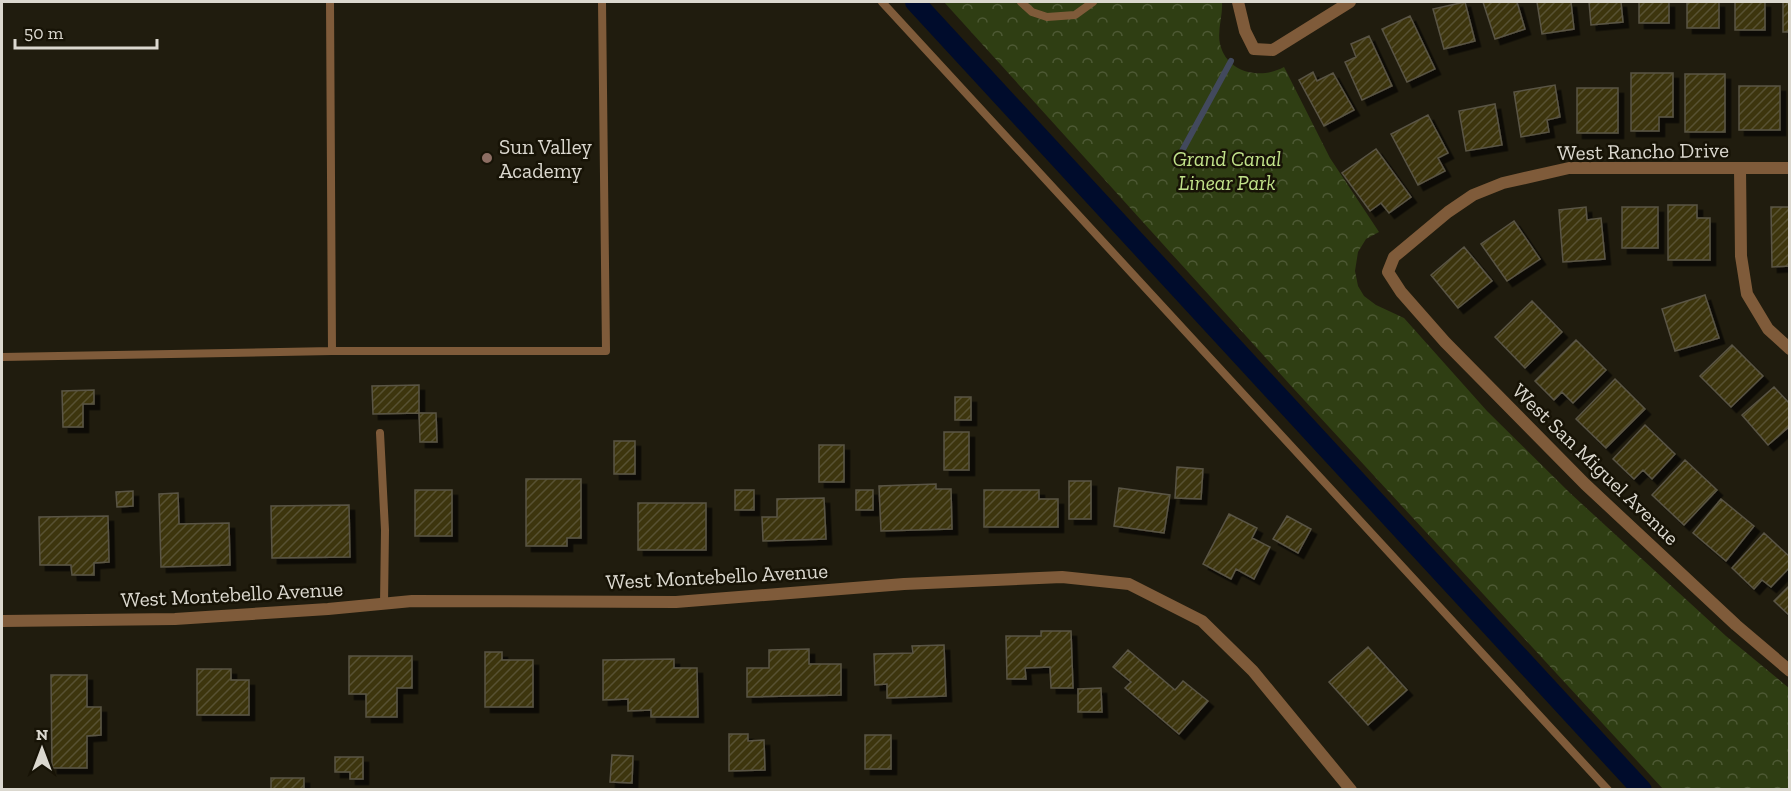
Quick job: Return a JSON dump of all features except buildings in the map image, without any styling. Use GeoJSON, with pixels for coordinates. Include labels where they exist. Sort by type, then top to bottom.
{"type":"FeatureCollection","features":[{"type":"Feature","properties":{"kind":"street"},"geometry":{"type":"LineString","coordinates":[[1238,2],[1245,31],[1254,49],[1273,50],[1350,2]]}},
{"type":"Feature","properties":{"kind":"street","name":"West Rancho Drive"},"geometry":{"type":"LineString","coordinates":[[1388,272],[1394,257],[1448,212],[1473,195],[1503,183],[1569,168],[1790,168]]}},
{"type":"Feature","properties":{"kind":"street"},"geometry":{"type":"LineString","coordinates":[[1740,168],[1741,256],[1747,294],[1768,329],[1790,350]]}},
{"type":"Feature","properties":{"kind":"street","name":"West San Miguel Avenue"},"geometry":{"type":"LineString","coordinates":[[1388,272],[1401,292],[1445,342],[1585,484],[1790,671]]}},
{"type":"Feature","properties":{"kind":"street","name":"West Montebello Avenue"},"geometry":{"type":"LineString","coordinates":[[2,621],[175,619],[447,600],[676,602],[904,584],[1062,577],[1129,584],[1202,621],[1253,670],[1351,789]]}},
{"type":"Feature","properties":{"kind":"lane"},"geometry":{"type":"LineString","coordinates":[[330,2],[332,351]]}},
{"type":"Feature","properties":{"kind":"lane"},"geometry":{"type":"LineString","coordinates":[[2,357],[332,351],[606,351],[602,2]]}},
{"type":"Feature","properties":{"kind":"lane"},"geometry":{"type":"LineString","coordinates":[[882,2],[1608,789]]}},
{"type":"Feature","properties":{"kind":"lane"},"geometry":{"type":"LineString","coordinates":[[1021,2],[1032,12],[1047,17],[1075,15],[1093,2]]}},
{"type":"Feature","properties":{"kind":"lane"},"geometry":{"type":"LineString","coordinates":[[380,433],[385,530],[384,604]]}},
{"type":"Feature","properties":{"kind":"green space","name":"Grand Canal Linear Park"},"geometry":{"type":"Polygon","coordinates":[[[944,2],[1222,2],[1219,39],[1224,54],[1237,67],[1255,73],[1275,71],[1284,67],[1330,158],[1379,232],[1366,239],[1358,252],[1355,271],[1358,286],[1364,296],[1376,305],[1404,318],[1487,411],[1570,493],[1726,636],[1789,688],[1789,789],[1663,789],[1293,388],[944,2]]]}},
{"type":"Feature","properties":{"kind":"waterway"},"geometry":{"type":"LineString","coordinates":[[915,2],[1642,790]]}},
{"type":"Feature","properties":{"kind":"waterway"},"geometry":{"type":"LineString","coordinates":[[1182,151],[1231,61]]}},
{"type":"Feature","properties":{"kind":"place","name":"Sun Valley Academy"},"geometry":{"type":"Point","coordinates":[487,158]}}]}
